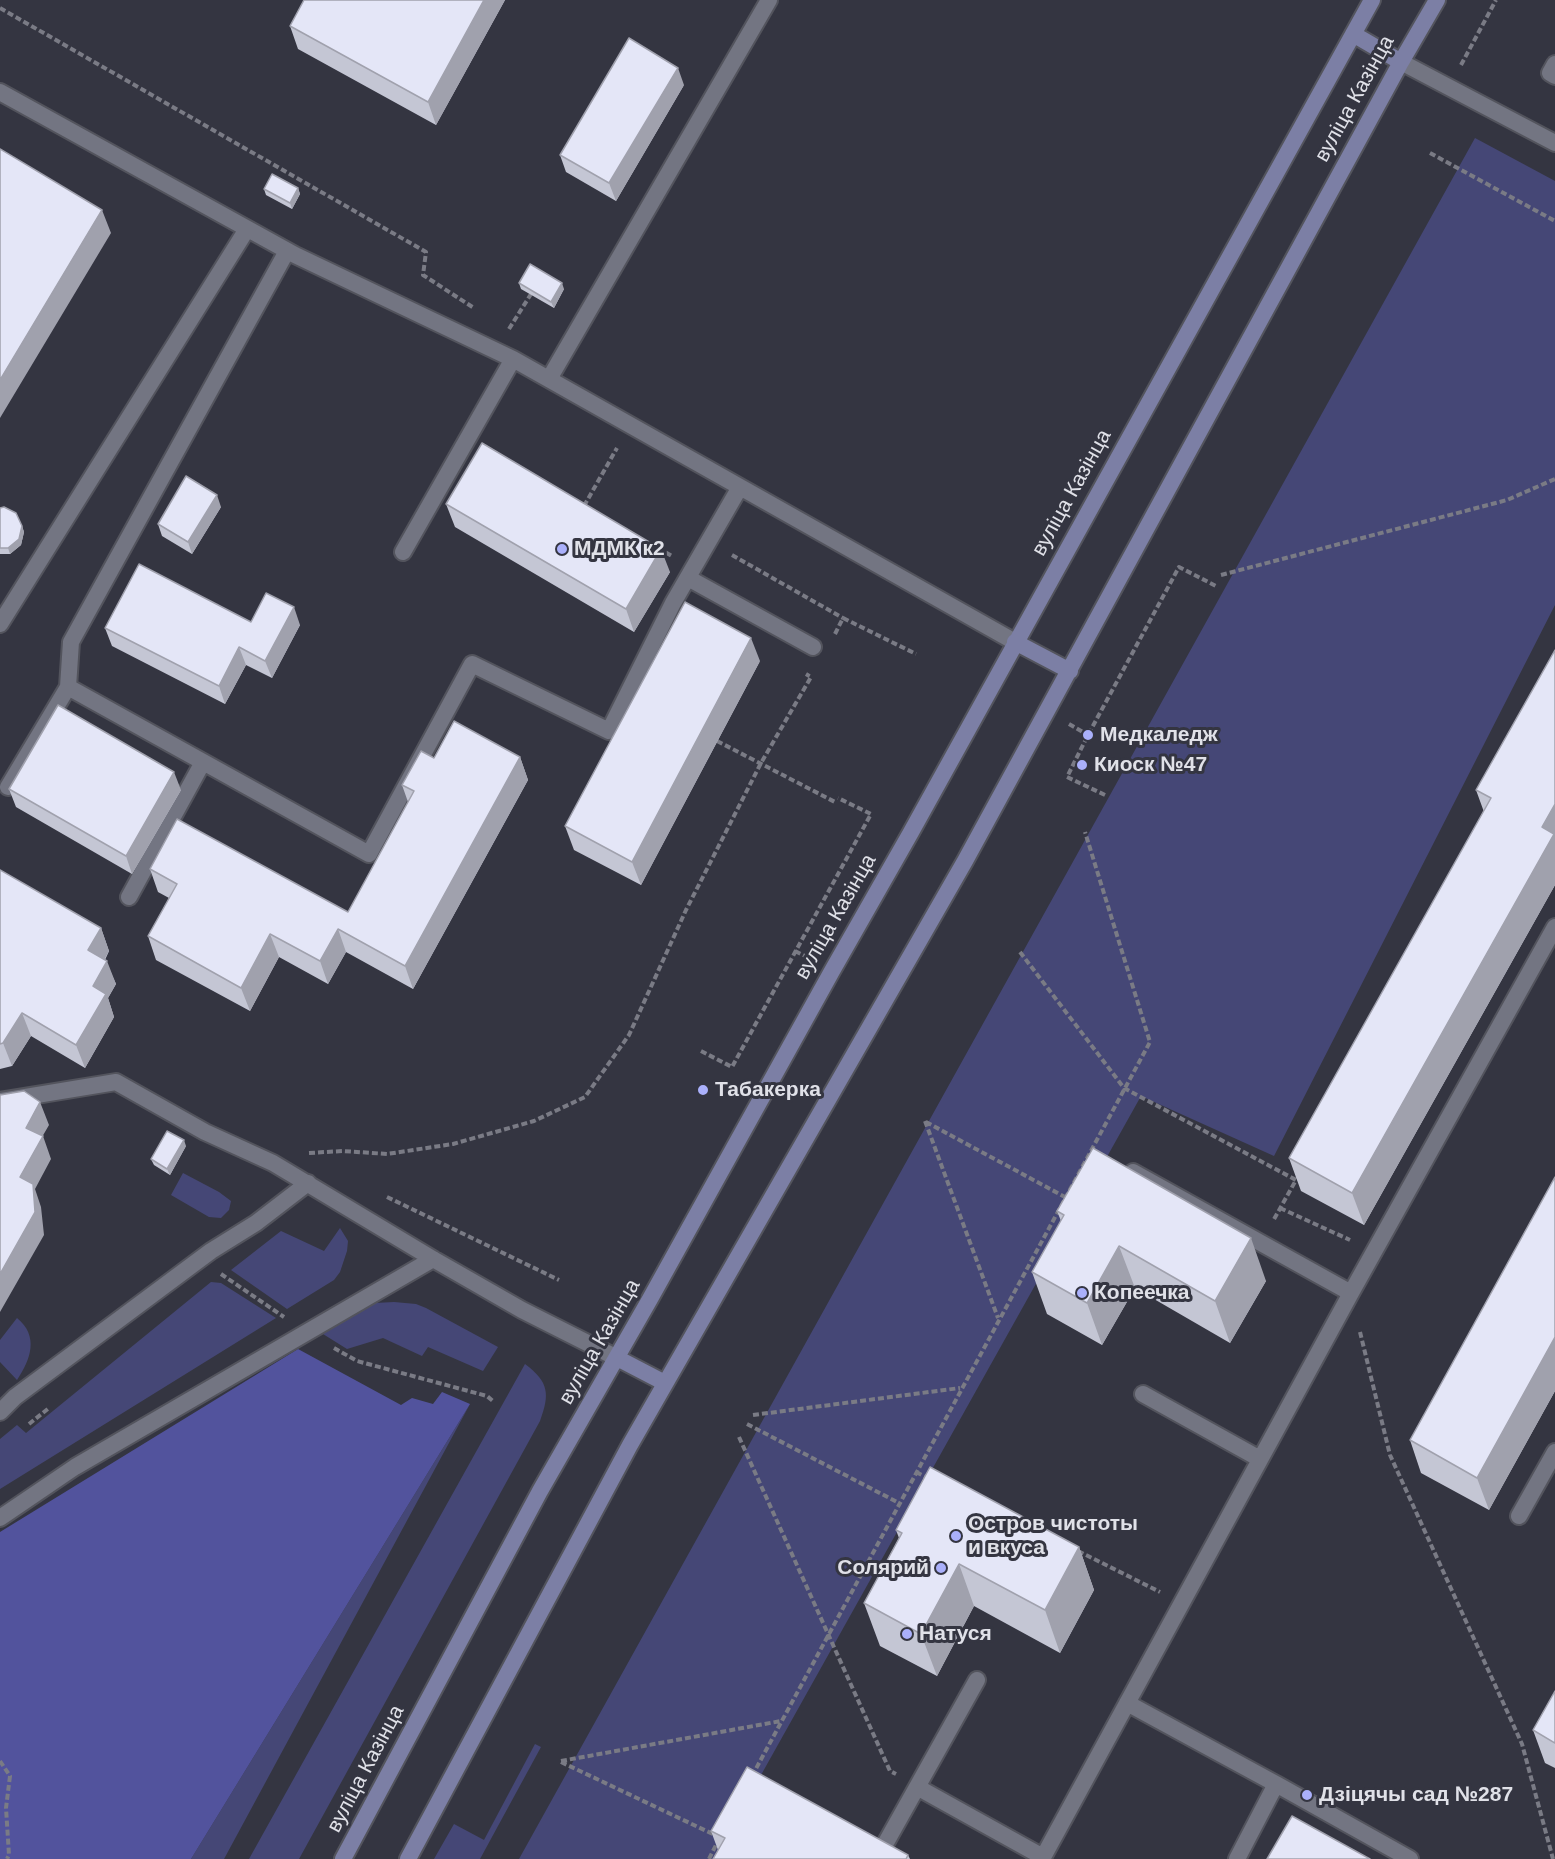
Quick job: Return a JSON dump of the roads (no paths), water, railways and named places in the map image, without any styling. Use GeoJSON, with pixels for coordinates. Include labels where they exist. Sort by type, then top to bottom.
{"type":"FeatureCollection","features":[{"type":"Feature","properties":{"kind":"main road","name":"вуліца Казінца"},"geometry":{"type":"LineString","coordinates":[[343,1859],[540,1491],[617,1358],[831,971],[910,834],[1372,0]]}},
{"type":"Feature","properties":{"kind":"main road","name":"вуліца Казінца"},"geometry":{"type":"LineString","coordinates":[[408,1859],[665,1383],[965,861],[1437,0]]}},
{"type":"Feature","properties":{"kind":"main road"},"geometry":{"type":"LineString","coordinates":[[1353,34],[1401,62]]}},
{"type":"Feature","properties":{"kind":"main road"},"geometry":{"type":"LineString","coordinates":[[1015,642],[1070,671]]}},
{"type":"Feature","properties":{"kind":"main road"},"geometry":{"type":"LineString","coordinates":[[617,1358],[665,1383]]}},
{"type":"Feature","properties":{"kind":"street"},"geometry":{"type":"LineString","coordinates":[[549,380],[769,0]]}},
{"type":"Feature","properties":{"kind":"street"},"geometry":{"type":"LineString","coordinates":[[1401,62],[1555,143]]}},
{"type":"Feature","properties":{"kind":"street"},"geometry":{"type":"LineString","coordinates":[[1555,64],[1550,73],[1555,76]]}},
{"type":"Feature","properties":{"kind":"street"},"geometry":{"type":"LineString","coordinates":[[0,92],[246,230],[513,359],[1015,642]]}},
{"type":"Feature","properties":{"kind":"street"},"geometry":{"type":"LineString","coordinates":[[0,624],[246,230]]}},
{"type":"Feature","properties":{"kind":"street"},"geometry":{"type":"LineString","coordinates":[[8,787],[68,687],[71,642],[287,251]]}},
{"type":"Feature","properties":{"kind":"street"},"geometry":{"type":"LineString","coordinates":[[403,552],[513,359]]}},
{"type":"Feature","properties":{"kind":"street"},"geometry":{"type":"LineString","coordinates":[[68,687],[369,854],[472,664],[609,731],[691,573],[740,487]]}},
{"type":"Feature","properties":{"kind":"street"},"geometry":{"type":"LineString","coordinates":[[691,573],[813,647]]}},
{"type":"Feature","properties":{"kind":"street"},"geometry":{"type":"LineString","coordinates":[[129,897],[203,762]]}},
{"type":"Feature","properties":{"kind":"street"},"geometry":{"type":"LineString","coordinates":[[917,1787],[1042,1858],[1374,1251],[1555,927]]}},
{"type":"Feature","properties":{"kind":"street"},"geometry":{"type":"LineString","coordinates":[[0,1101],[116,1083],[205,1132],[273,1163],[522,1310],[617,1358]]}},
{"type":"Feature","properties":{"kind":"street"},"geometry":{"type":"LineString","coordinates":[[1125,1167],[1351,1293]]}},
{"type":"Feature","properties":{"kind":"street"},"geometry":{"type":"LineString","coordinates":[[0,1412],[15,1397],[211,1251],[256,1222],[308,1183]]}},
{"type":"Feature","properties":{"kind":"street"},"geometry":{"type":"LineString","coordinates":[[0,1518],[75,1467],[433,1259]]}},
{"type":"Feature","properties":{"kind":"street"},"geometry":{"type":"LineString","coordinates":[[1143,1394],[1260,1459]]}},
{"type":"Feature","properties":{"kind":"street"},"geometry":{"type":"LineString","coordinates":[[1520,1516],[1555,1452]]}},
{"type":"Feature","properties":{"kind":"street"},"geometry":{"type":"LineString","coordinates":[[884,1846],[977,1680]]}},
{"type":"Feature","properties":{"kind":"street"},"geometry":{"type":"LineString","coordinates":[[1127,1703],[1410,1859]]}},
{"type":"Feature","properties":{"kind":"street"},"geometry":{"type":"LineString","coordinates":[[1237,1859],[1276,1784]]}},
{"type":"Feature","properties":{"kind":"place","name":"МДМК к2"},"geometry":{"type":"Point","coordinates":[562,549]}},
{"type":"Feature","properties":{"kind":"place","name":"Медкаледж"},"geometry":{"type":"Point","coordinates":[1088,735]}},
{"type":"Feature","properties":{"kind":"place","name":"Киоск №47"},"geometry":{"type":"Point","coordinates":[1082,765]}},
{"type":"Feature","properties":{"kind":"place","name":"Табакерка"},"geometry":{"type":"Point","coordinates":[703,1090]}},
{"type":"Feature","properties":{"kind":"place","name":"Копеечка"},"geometry":{"type":"Point","coordinates":[1082,1293]}},
{"type":"Feature","properties":{"kind":"place","name":"Остров чистоты и вкуса"},"geometry":{"type":"Point","coordinates":[956,1536]}},
{"type":"Feature","properties":{"kind":"place","name":"Солярий"},"geometry":{"type":"Point","coordinates":[941,1568]}},
{"type":"Feature","properties":{"kind":"place","name":"Натуся"},"geometry":{"type":"Point","coordinates":[907,1634]}},
{"type":"Feature","properties":{"kind":"place","name":"Дзіцячы сад №287"},"geometry":{"type":"Point","coordinates":[1307,1795]}}]}
